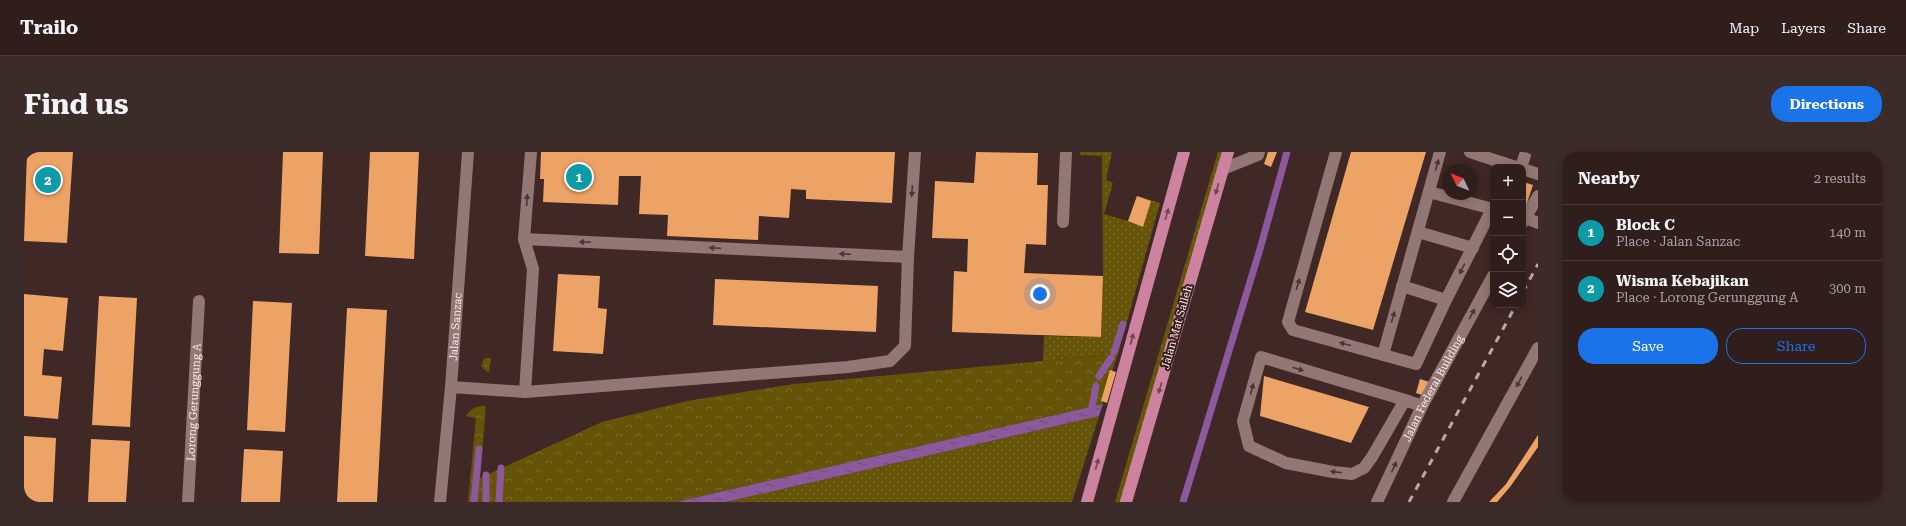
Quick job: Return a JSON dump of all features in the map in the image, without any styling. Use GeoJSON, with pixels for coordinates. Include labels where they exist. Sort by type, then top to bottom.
{"type":"FeatureCollection","features":[{"type":"Feature","properties":{"kind":"main road"},"geometry":{"type":"LineString","coordinates":[[1087,502],[1184,152]]}},
{"type":"Feature","properties":{"kind":"main road","name":"Jalan Mat Salleh"},"geometry":{"type":"LineString","coordinates":[[1126,502],[1228,152]]}},
{"type":"Feature","properties":{"kind":"street","name":"Jalan Sanzac"},"geometry":{"type":"LineString","coordinates":[[440,502],[451,387],[468,152]]}},
{"type":"Feature","properties":{"kind":"street"},"geometry":{"type":"LineString","coordinates":[[525,392],[533,268],[524,239],[531,152]]}},
{"type":"Feature","properties":{"kind":"street"},"geometry":{"type":"LineString","coordinates":[[451,387],[525,392],[848,367],[890,361],[905,346],[908,257],[915,152]]}},
{"type":"Feature","properties":{"kind":"street"},"geometry":{"type":"LineString","coordinates":[[1063,222],[1066,152]]}},
{"type":"Feature","properties":{"kind":"street"},"geometry":{"type":"LineString","coordinates":[[1222,169],[1258,155],[1259,152]]}},
{"type":"Feature","properties":{"kind":"street"},"geometry":{"type":"LineString","coordinates":[[1336,152],[1288,322],[1292,330],[1416,364],[1446,300],[1490,213]]}},
{"type":"Feature","properties":{"kind":"street"},"geometry":{"type":"LineString","coordinates":[[1382,354],[1440,152]]}},
{"type":"Feature","properties":{"kind":"street"},"geometry":{"type":"LineString","coordinates":[[1470,152],[1507,164]]}},
{"type":"Feature","properties":{"kind":"street"},"geometry":{"type":"LineString","coordinates":[[1523,164],[1526,152]]}},
{"type":"Feature","properties":{"kind":"street"},"geometry":{"type":"LineString","coordinates":[[1526,170],[1538,174]]}},
{"type":"Feature","properties":{"kind":"street"},"geometry":{"type":"LineString","coordinates":[[1429,192],[1490,208]]}},
{"type":"Feature","properties":{"kind":"street"},"geometry":{"type":"LineString","coordinates":[[1526,216],[1538,196]]}},
{"type":"Feature","properties":{"kind":"street"},"geometry":{"type":"LineString","coordinates":[[1526,220],[1538,223]]}},
{"type":"Feature","properties":{"kind":"street"},"geometry":{"type":"LineString","coordinates":[[1418,232],[1473,248]]}},
{"type":"Feature","properties":{"kind":"street"},"geometry":{"type":"LineString","coordinates":[[524,239],[908,257]]}},
{"type":"Feature","properties":{"kind":"street","name":"Jalan Federal Building"},"geometry":{"type":"LineString","coordinates":[[1378,502],[1422,406],[1490,281]]}},
{"type":"Feature","properties":{"kind":"street"},"geometry":{"type":"LineString","coordinates":[[1402,286],[1446,300]]}},
{"type":"Feature","properties":{"kind":"street","name":"Lorong Gerunggung A"},"geometry":{"type":"LineString","coordinates":[[188,502],[199,301]]}},
{"type":"Feature","properties":{"kind":"street"},"geometry":{"type":"LineString","coordinates":[[1453,502],[1538,348]]}},
{"type":"Feature","properties":{"kind":"street"},"geometry":{"type":"LineString","coordinates":[[1405,400],[1372,457],[1364,468],[1352,474],[1286,463],[1248,446],[1244,421],[1261,357],[1405,400],[1422,406]]}},
{"type":"Feature","properties":{"kind":"green space"},"geometry":{"type":"Polygon","coordinates":[[[1079,152],[1112,152],[1106,180],[1113,183],[1104,214],[1128,221],[1137,196],[1160,203],[1118,354],[1043,361],[1044,336],[1101,337],[1103,276],[1102,156],[1081,155],[1079,152]]]}},
{"type":"Feature","properties":{"kind":"green space"},"geometry":{"type":"Polygon","coordinates":[[[1218,152],[1227,152],[1126,502],[1115,502],[1218,152]]]}},
{"type":"Feature","properties":{"kind":"green space"},"geometry":{"type":"Polygon","coordinates":[[[1118,354],[1102,401],[1103,404],[676,502],[468,502],[476,418],[466,416],[472,409],[480,406],[486,406],[480,478],[602,422],[687,401],[794,384],[1118,354]]]}},
{"type":"Feature","properties":{"kind":"green space"},"geometry":{"type":"Polygon","coordinates":[[[491,358],[489,372],[481,366],[484,359],[491,358]]]}},
{"type":"Feature","properties":{"kind":"green space"},"geometry":{"type":"Polygon","coordinates":[[[1099,416],[1072,502],[726,502],[1099,416]]]}},
{"type":"Feature","properties":{"kind":"water"},"geometry":{"type":"Polygon","coordinates":[[[1103,404],[1099,416],[726,502],[676,502],[1103,404]]]}},
{"type":"Feature","properties":{"kind":"building"},"geometry":{"type":"Polygon","coordinates":[[[27,152],[73,152],[67,243],[24,241],[27,152]]]}},
{"type":"Feature","properties":{"kind":"building"},"geometry":{"type":"Polygon","coordinates":[[[283,152],[323,152],[319,254],[279,253],[283,152]]]}},
{"type":"Feature","properties":{"kind":"building"},"geometry":{"type":"Polygon","coordinates":[[[370,152],[419,152],[414,259],[365,256],[370,152]]]}},
{"type":"Feature","properties":{"kind":"building"},"geometry":{"type":"Polygon","coordinates":[[[541,152],[895,152],[892,203],[806,199],[806,190],[791,189],[789,218],[759,216],[758,240],[667,236],[668,215],[639,214],[641,176],[619,176],[618,205],[543,202],[544,179],[540,179],[541,152]]]}},
{"type":"Feature","properties":{"kind":"building"},"geometry":{"type":"Polygon","coordinates":[[[976,152],[1038,153],[1037,185],[1048,185],[1046,245],[1026,244],[1024,273],[1103,276],[1101,337],[952,332],[954,271],[967,272],[968,239],[932,238],[935,181],[974,183],[976,152]]]}},
{"type":"Feature","properties":{"kind":"building"},"geometry":{"type":"Polygon","coordinates":[[[1268,152],[1277,152],[1271,167],[1264,164],[1268,152]]]}},
{"type":"Feature","properties":{"kind":"building"},"geometry":{"type":"Polygon","coordinates":[[[1351,152],[1426,152],[1373,330],[1305,312],[1351,152]]]}},
{"type":"Feature","properties":{"kind":"building"},"geometry":{"type":"Polygon","coordinates":[[[1526,183],[1533,185],[1526,206],[1526,183]]]}},
{"type":"Feature","properties":{"kind":"building"},"geometry":{"type":"Polygon","coordinates":[[[1137,196],[1151,201],[1143,227],[1128,221],[1137,196]]]}},
{"type":"Feature","properties":{"kind":"building"},"geometry":{"type":"Polygon","coordinates":[[[558,274],[600,276],[598,308],[607,309],[603,354],[553,351],[558,274]]]}},
{"type":"Feature","properties":{"kind":"building"},"geometry":{"type":"Polygon","coordinates":[[[715,279],[878,286],[876,332],[713,325],[715,279]]]}},
{"type":"Feature","properties":{"kind":"building"},"geometry":{"type":"Polygon","coordinates":[[[24,294],[68,298],[63,351],[44,349],[42,375],[62,377],[58,419],[24,416],[24,294]]]}},
{"type":"Feature","properties":{"kind":"building"},"geometry":{"type":"Polygon","coordinates":[[[99,296],[137,298],[130,427],[92,425],[99,296]]]}},
{"type":"Feature","properties":{"kind":"building"},"geometry":{"type":"Polygon","coordinates":[[[253,301],[292,303],[285,432],[247,430],[253,301]]]}},
{"type":"Feature","properties":{"kind":"building"},"geometry":{"type":"Polygon","coordinates":[[[347,308],[387,310],[377,502],[337,502],[347,308]]]}},
{"type":"Feature","properties":{"kind":"building"},"geometry":{"type":"Polygon","coordinates":[[[1110,370],[1116,372],[1107,403],[1101,401],[1110,370]]]}},
{"type":"Feature","properties":{"kind":"building"},"geometry":{"type":"Polygon","coordinates":[[[1264,376],[1369,407],[1351,443],[1260,416],[1264,376]]]}},
{"type":"Feature","properties":{"kind":"building"},"geometry":{"type":"Polygon","coordinates":[[[1420,379],[1433,383],[1428,397],[1416,393],[1420,379]]]}},
{"type":"Feature","properties":{"kind":"building"},"geometry":{"type":"Polygon","coordinates":[[[1538,435],[1538,447],[1510,487],[1497,502],[1489,502],[1506,484],[1538,435]]]}},
{"type":"Feature","properties":{"kind":"building"},"geometry":{"type":"Polygon","coordinates":[[[24,436],[56,438],[53,502],[24,502],[24,436]]]}},
{"type":"Feature","properties":{"kind":"building"},"geometry":{"type":"Polygon","coordinates":[[[91,439],[130,441],[126,502],[88,502],[91,439]]]}},
{"type":"Feature","properties":{"kind":"building"},"geometry":{"type":"Polygon","coordinates":[[[244,449],[283,451],[280,502],[241,502],[244,449]]]}},
{"type":"Feature","properties":{"kind":"waterway"},"geometry":{"type":"LineString","coordinates":[[1183,502],[1260,249],[1287,152]]}},
{"type":"Feature","properties":{"kind":"waterway"},"geometry":{"type":"LineString","coordinates":[[1114,352],[1123,324]]}},
{"type":"Feature","properties":{"kind":"waterway"},"geometry":{"type":"LineString","coordinates":[[1099,376],[1111,358]]}},
{"type":"Feature","properties":{"kind":"waterway"},"geometry":{"type":"LineString","coordinates":[[1091,412],[1096,386]]}},
{"type":"Feature","properties":{"kind":"waterway"},"geometry":{"type":"LineString","coordinates":[[474,502],[479,449]]}},
{"type":"Feature","properties":{"kind":"waterway"},"geometry":{"type":"LineString","coordinates":[[499,502],[501,468]]}},
{"type":"Feature","properties":{"kind":"waterway"},"geometry":{"type":"LineString","coordinates":[[486,475],[486,502]]}},
{"type":"Feature","properties":{"kind":"railway"},"geometry":{"type":"LineString","coordinates":[[1526,286],[1538,264]]}},
{"type":"Feature","properties":{"kind":"railway"},"geometry":{"type":"LineString","coordinates":[[1409,502],[1514,308]]}},
{"type":"Feature","properties":{"kind":"place","name":"Block C"},"geometry":{"type":"Point","coordinates":[579,177]}},
{"type":"Feature","properties":{"kind":"place","name":"Wisma Kebajikan"},"geometry":{"type":"Point","coordinates":[48,180]}}]}
